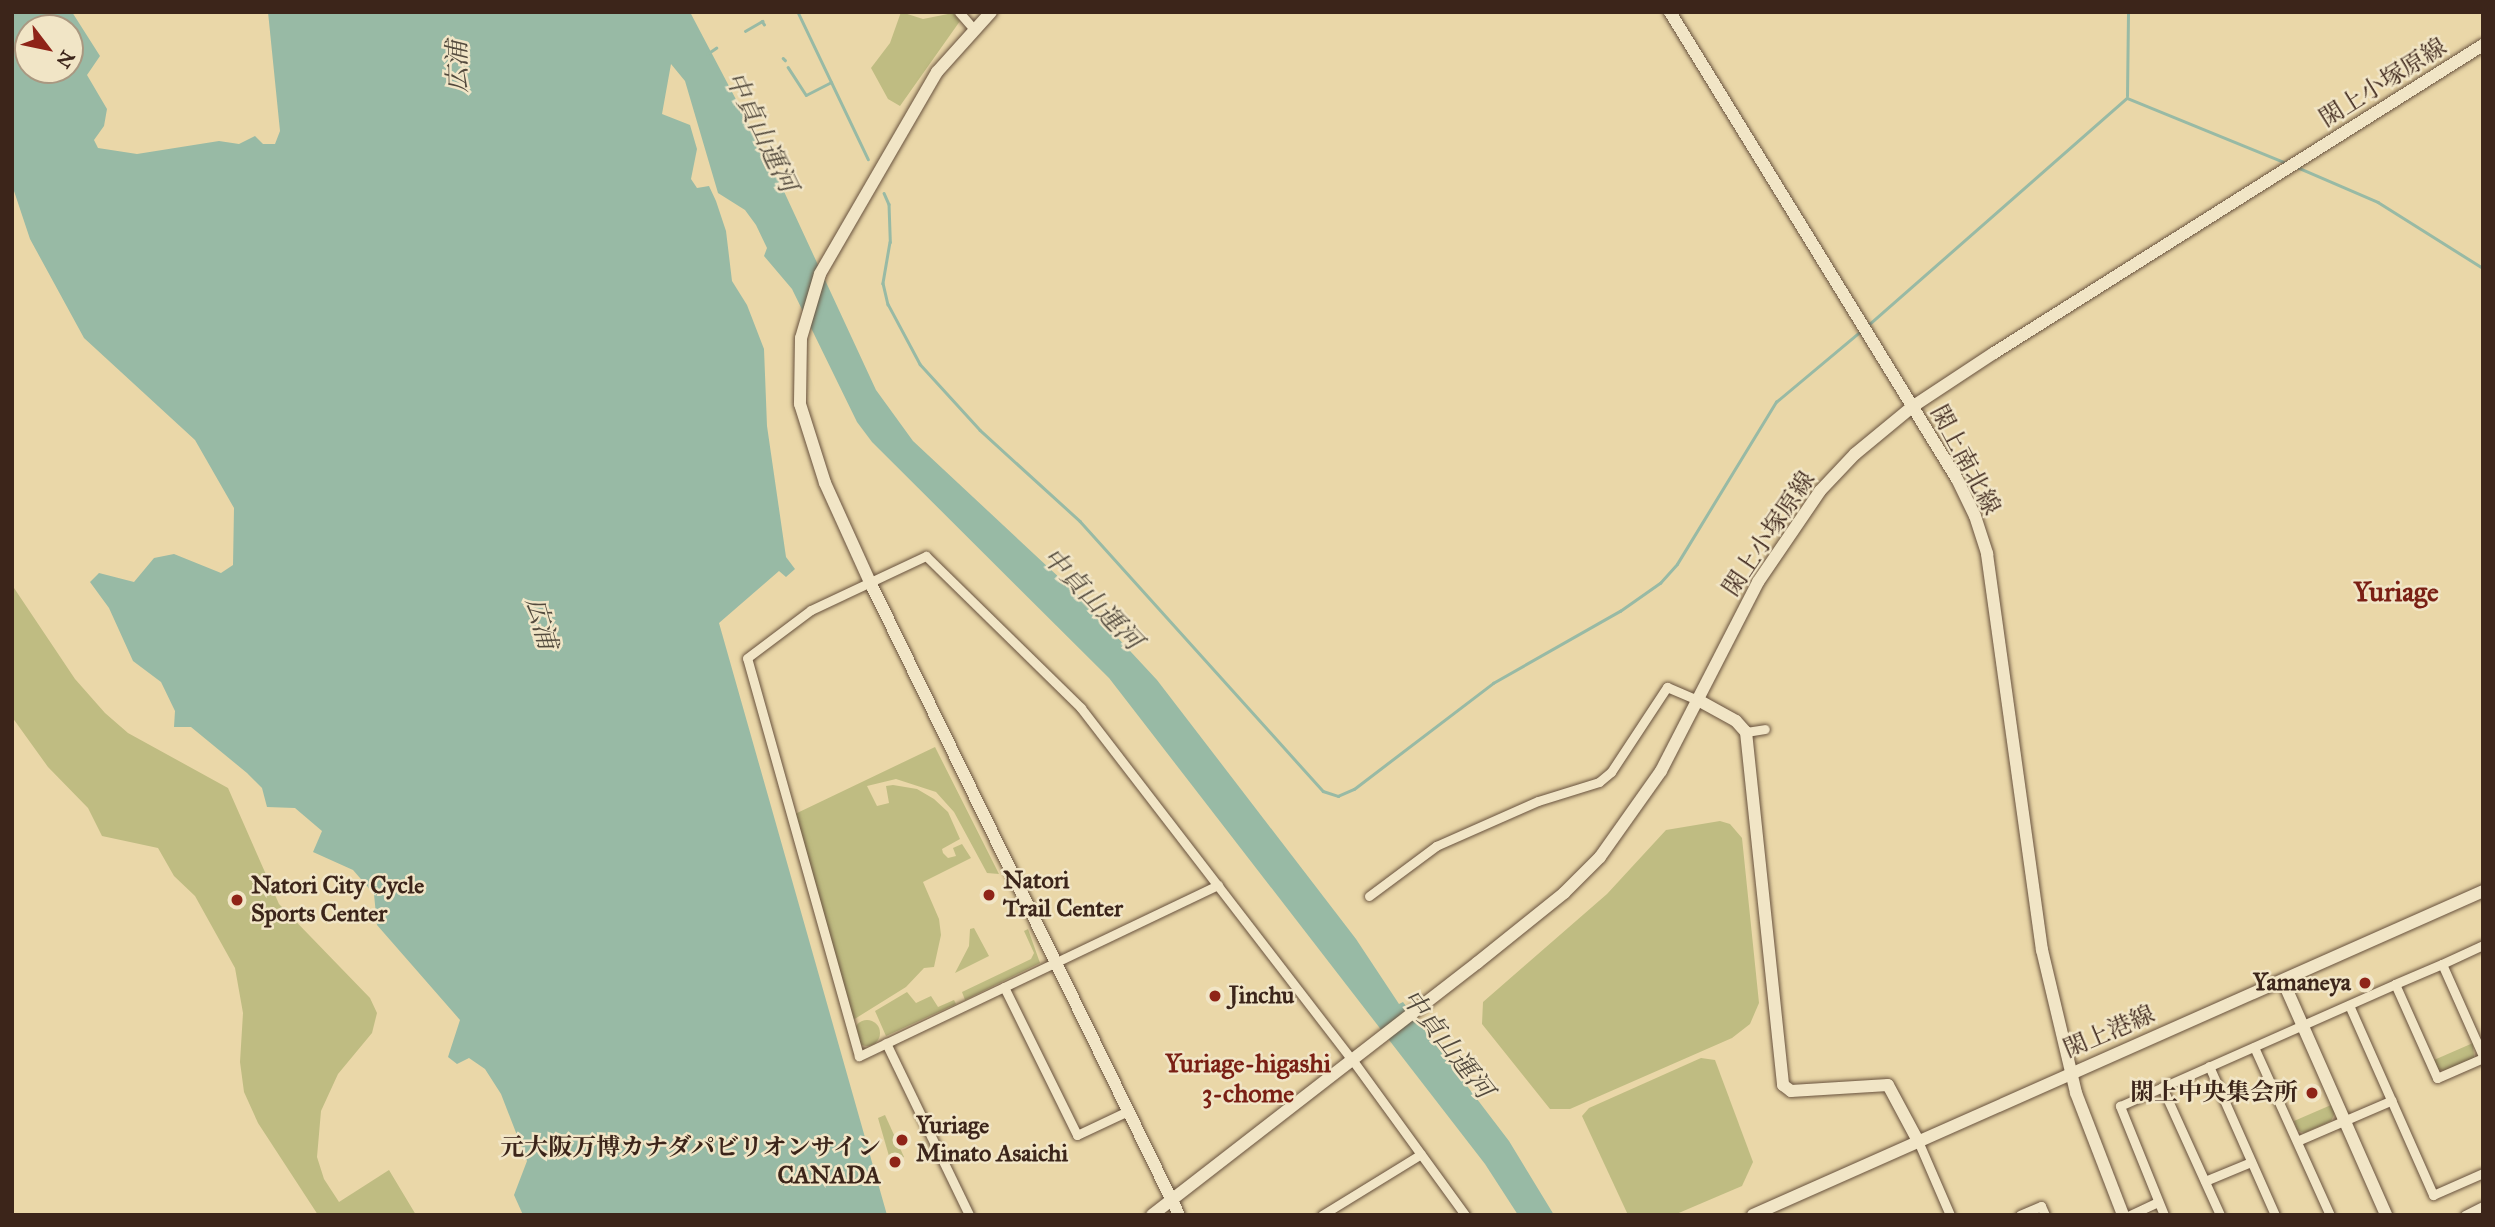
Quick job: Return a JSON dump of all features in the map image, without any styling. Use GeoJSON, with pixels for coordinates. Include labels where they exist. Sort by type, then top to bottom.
{"type":"FeatureCollection","features":[{"type":"Feature","properties":{"kind":"street"},"geometry":{"type":"LineString","coordinates":[[959,12],[973,28]]}},
{"type":"Feature","properties":{"kind":"street"},"geometry":{"type":"LineString","coordinates":[[990,12],[973,28],[937,72],[828,258],[801,338],[800,404],[806,433],[870,582],[1179,1215]]}},
{"type":"Feature","properties":{"kind":"street","name":"閖上南北線"},"geometry":{"type":"LineString","coordinates":[[1670,12],[1873,342],[1975,516],[1987,554],[2042,950],[2070,1072],[2123,1215]]}},
{"type":"Feature","properties":{"kind":"street","name":"閖上小塚原線"},"geometry":{"type":"LineString","coordinates":[[1351,1058],[1564,893],[1600,856],[1654,783],[1758,582],[1820,491],[1855,454],[1912,407],[2483,45]]}},
{"type":"Feature","properties":{"kind":"street"},"geometry":{"type":"LineString","coordinates":[[1218,885],[859,1056],[747,658],[811,610],[926,555],[1060,684],[1218,885],[1351,1058],[1465,1215]]}},
{"type":"Feature","properties":{"kind":"street"},"geometry":{"type":"LineString","coordinates":[[1369,897],[1436,846],[1538,801],[1599,782],[1611,772],[1667,687],[1737,721],[1746,732],[1783,1085],[1791,1091],[1888,1085],[1919,1141],[1950,1215]]}},
{"type":"Feature","properties":{"kind":"street"},"geometry":{"type":"LineString","coordinates":[[1746,732],[1765,729]]}},
{"type":"Feature","properties":{"kind":"street","name":"閖上港線"},"geometry":{"type":"LineString","coordinates":[[1755,1214],[2483,891]]}},
{"type":"Feature","properties":{"kind":"street"},"geometry":{"type":"LineString","coordinates":[[2164,1215],[2120,1106],[2483,945]]}},
{"type":"Feature","properties":{"kind":"street"},"geometry":{"type":"LineString","coordinates":[[2395,984],[2437,1078],[2483,1057],[2442,964]]}},
{"type":"Feature","properties":{"kind":"street"},"geometry":{"type":"LineString","coordinates":[[2283,981],[2386,1215]]}},
{"type":"Feature","properties":{"kind":"street"},"geometry":{"type":"LineString","coordinates":[[1004,987],[1077,1135],[1128,1111]]}},
{"type":"Feature","properties":{"kind":"street"},"geometry":{"type":"LineString","coordinates":[[2349,1005],[2433,1195],[2483,1173]]}},
{"type":"Feature","properties":{"kind":"street"},"geometry":{"type":"LineString","coordinates":[[886,1043],[969,1215]]}},
{"type":"Feature","properties":{"kind":"street"},"geometry":{"type":"LineString","coordinates":[[2254,1047],[2330,1215]]}},
{"type":"Feature","properties":{"kind":"street"},"geometry":{"type":"LineString","coordinates":[[1152,1215],[1351,1058]]}},
{"type":"Feature","properties":{"kind":"street"},"geometry":{"type":"LineString","coordinates":[[2209,1066],[2274,1215]]}},
{"type":"Feature","properties":{"kind":"street"},"geometry":{"type":"LineString","coordinates":[[2162,1087],[2220,1215]]}},
{"type":"Feature","properties":{"kind":"street"},"geometry":{"type":"LineString","coordinates":[[2297,1141],[2392,1100]]}},
{"type":"Feature","properties":{"kind":"street"},"geometry":{"type":"LineString","coordinates":[[1322,1215],[1421,1154]]}},
{"type":"Feature","properties":{"kind":"street"},"geometry":{"type":"LineString","coordinates":[[2205,1181],[2250,1162]]}},
{"type":"Feature","properties":{"kind":"street"},"geometry":{"type":"LineString","coordinates":[[2130,1215],[2158,1202]]}},
{"type":"Feature","properties":{"kind":"street"},"geometry":{"type":"LineString","coordinates":[[2020,1215],[2041,1206],[2045,1215]]}},
{"type":"Feature","properties":{"kind":"street"},"geometry":{"type":"LineString","coordinates":[[2465,1215],[2483,1206]]}},
{"type":"Feature","properties":{"kind":"shaded area"},"geometry":{"type":"Polygon","coordinates":[[[901,12],[923,19],[953,13],[960,21],[900,106],[888,99],[871,68],[890,43],[901,12]]]}},
{"type":"Feature","properties":{"kind":"shaded area","name":"Natori City Cycle Sports Center"},"geometry":{"type":"Polygon","coordinates":[[[12,585],[75,679],[105,713],[128,733],[228,788],[279,904],[370,998],[377,1013],[372,1033],[338,1074],[321,1111],[317,1157],[324,1179],[339,1202],[389,1170],[416,1215],[318,1215],[258,1123],[244,1092],[240,1062],[243,1013],[235,968],[195,896],[174,876],[158,848],[102,836],[88,808],[48,767],[12,717],[12,585]]]}},
{"type":"Feature","properties":{"kind":"shaded area"},"geometry":{"type":"Polygon","coordinates":[[[935,747],[999,874],[987,873],[954,812],[936,792],[896,779],[867,786],[877,806],[889,803],[886,786],[893,785],[917,789],[934,799],[948,812],[960,839],[942,849],[943,853],[948,858],[956,856],[953,848],[962,844],[971,858],[923,882],[939,919],[941,935],[934,967],[924,968],[906,987],[853,1020],[795,814],[935,747]]]}},
{"type":"Feature","properties":{"kind":"shaded area"},"geometry":{"type":"Polygon","coordinates":[[[1720,821],[1730,824],[1742,838],[1759,1003],[1750,1024],[1732,1038],[1570,1109],[1550,1109],[1482,1024],[1483,1002],[1607,894],[1666,830],[1720,821]]]}},
{"type":"Feature","properties":{"kind":"shaded area"},"geometry":{"type":"Polygon","coordinates":[[[974,928],[989,956],[955,973],[969,946],[970,929],[974,928]]]}},
{"type":"Feature","properties":{"kind":"shaded area"},"geometry":{"type":"Polygon","coordinates":[[[1028,929],[1040,963],[965,1000],[962,992],[1031,959],[1034,953],[1024,931],[1028,929]]]}},
{"type":"Feature","properties":{"kind":"shaded area"},"geometry":{"type":"Polygon","coordinates":[[[907,992],[916,1003],[931,996],[938,1007],[954,1000],[956,1004],[886,1036],[875,1011],[907,992]]]}},
{"type":"Feature","properties":{"kind":"shaded area"},"geometry":{"type":"Polygon","coordinates":[[[867,1020],[876,1024],[880,1033],[876,1042],[867,1046],[858,1042],[854,1033],[858,1024],[867,1020]]]}},
{"type":"Feature","properties":{"kind":"shaded area"},"geometry":{"type":"Polygon","coordinates":[[[2473,1043],[2474,1058],[2445,1071],[2438,1069],[2434,1060],[2473,1043]]]}},
{"type":"Feature","properties":{"kind":"shaded area"},"geometry":{"type":"Polygon","coordinates":[[[1701,1058],[1715,1060],[1753,1162],[1742,1186],[1674,1215],[1628,1215],[1582,1116],[1589,1108],[1701,1058]]]}},
{"type":"Feature","properties":{"kind":"shaded area"},"geometry":{"type":"Polygon","coordinates":[[[2331,1105],[2335,1113],[2331,1121],[2304,1133],[2297,1130],[2294,1121],[2331,1105]]]}},
{"type":"Feature","properties":{"kind":"shaded area"},"geometry":{"type":"Polygon","coordinates":[[[885,1115],[904,1157],[891,1163],[878,1118],[885,1115]]]}},
{"type":"Feature","properties":{"kind":"water","name":"広浦"},"geometry":{"type":"Polygon","coordinates":[[[12,12],[73,14],[14,14],[14,84],[84,84],[84,31],[100,56],[87,75],[107,109],[104,126],[94,140],[98,148],[137,154],[219,141],[239,144],[255,136],[263,144],[275,144],[280,131],[268,12],[690,12],[781,185],[876,390],[913,441],[1078,595],[1157,680],[1356,939],[1399,1004],[1403,1002],[1509,1141],[1554,1215],[1518,1215],[1485,1164],[1109,678],[872,442],[857,422],[792,289],[764,256],[767,248],[756,225],[745,210],[718,193],[685,81],[671,64],[662,114],[690,125],[697,149],[691,179],[697,188],[709,186],[716,201],[726,231],[732,281],[747,305],[764,349],[767,426],[786,557],[795,569],[786,577],[779,571],[719,623],[887,1215],[523,1215],[514,1195],[527,1161],[501,1094],[485,1069],[469,1058],[457,1064],[448,1057],[460,1020],[377,925],[374,894],[353,870],[313,852],[322,831],[295,808],[267,807],[262,788],[247,773],[191,727],[174,727],[175,711],[161,682],[133,661],[109,608],[90,582],[99,573],[134,582],[154,558],[174,554],[221,573],[233,565],[234,508],[195,440],[84,338],[30,239],[12,185],[12,12]]]}},
{"type":"Feature","properties":{"kind":"waterway"},"geometry":{"type":"LineString","coordinates":[[798,12],[868,159]]}},
{"type":"Feature","properties":{"kind":"waterway"},"geometry":{"type":"LineString","coordinates":[[2127,96],[2128,12]]}},
{"type":"Feature","properties":{"kind":"waterway"},"geometry":{"type":"LineString","coordinates":[[745,31],[762,21],[764,24]]}},
{"type":"Feature","properties":{"kind":"waterway"},"geometry":{"type":"LineString","coordinates":[[707,54],[716,48]]}},
{"type":"Feature","properties":{"kind":"waterway"},"geometry":{"type":"LineString","coordinates":[[788,67],[806,95],[831,82]]}},
{"type":"Feature","properties":{"kind":"waterway"},"geometry":{"type":"LineString","coordinates":[[1866,327],[2127,98],[2286,163]]}},
{"type":"Feature","properties":{"kind":"waterway"},"geometry":{"type":"LineString","coordinates":[[2299,168],[2378,202],[2483,268]]}},
{"type":"Feature","properties":{"kind":"waterway"},"geometry":{"type":"LineString","coordinates":[[884,193],[889,204],[890,242],[883,283],[888,304],[920,364],[980,430],[1080,521],[1323,791],[1338,796],[1354,789],[1493,683],[1620,611],[1660,583],[1677,564],[1776,402],[1861,331]]}},
{"type":"Feature","properties":{"kind":"place","name":"Natori Trail Center"},"geometry":{"type":"Point","coordinates":[989,895]}},
{"type":"Feature","properties":{"kind":"place","name":"Natori City Cycle Sports Center"},"geometry":{"type":"Point","coordinates":[237,900]}},
{"type":"Feature","properties":{"kind":"place","name":"Yamaneya"},"geometry":{"type":"Point","coordinates":[2365,983]}},
{"type":"Feature","properties":{"kind":"place","name":"Jinchu"},"geometry":{"type":"Point","coordinates":[1215,996]}},
{"type":"Feature","properties":{"kind":"place","name":"閖上中央集会所"},"geometry":{"type":"Point","coordinates":[2312,1093]}},
{"type":"Feature","properties":{"kind":"place","name":"Yuriage Minato Asaichi"},"geometry":{"type":"Point","coordinates":[902,1140]}},
{"type":"Feature","properties":{"kind":"place","name":"元大阪万博カナダパビリオンサイン CANADA"},"geometry":{"type":"Point","coordinates":[895,1162]}},
{"type":"Feature","properties":{"kind":"district","name":"Yuriage"},"geometry":{"type":"Point","coordinates":[2396,592]}},
{"type":"Feature","properties":{"kind":"district","name":"Yuriage-higashi 3-chome"},"geometry":{"type":"Point","coordinates":[1248,1079]}},
{"type":"Feature","properties":{"kind":"water label","name":"中貞山運河"},"geometry":{"type":"Point","coordinates":[761,132]}},
{"type":"Feature","properties":{"kind":"water label","name":"中貞山運河"},"geometry":{"type":"Point","coordinates":[1092,599]}},
{"type":"Feature","properties":{"kind":"water label","name":"中貞山運河"},"geometry":{"type":"Point","coordinates":[1447,1044]}}]}
